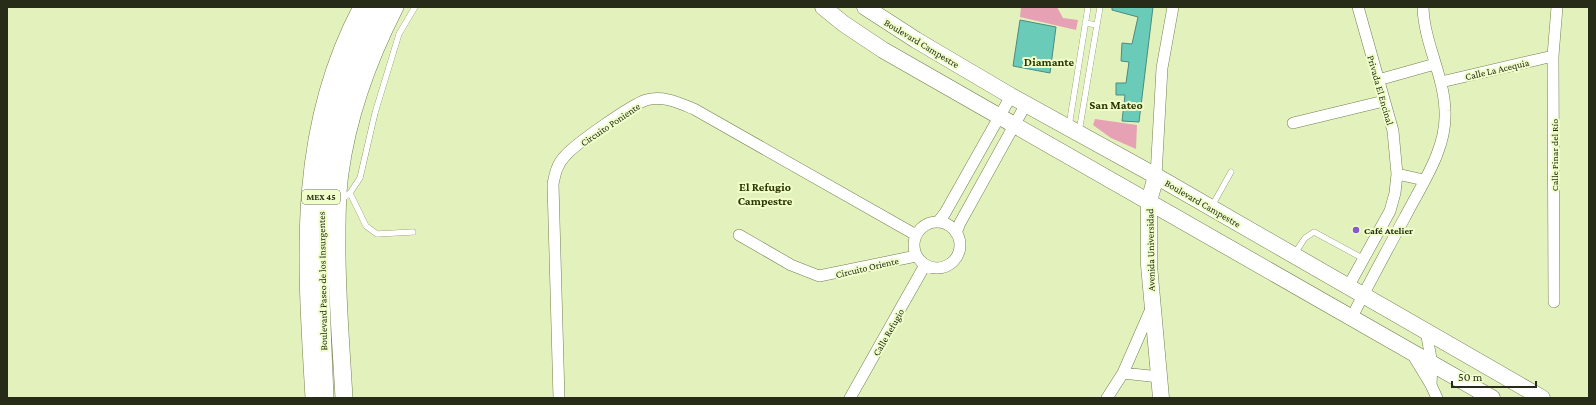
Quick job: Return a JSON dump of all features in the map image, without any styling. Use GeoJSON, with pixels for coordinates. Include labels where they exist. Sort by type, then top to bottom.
{"type":"FeatureCollection","features":[{"type":"Feature","properties":{"kind":"main road","name":"Boulevard Paseo de los Insurgentes"},"geometry":{"type":"LineString","coordinates":[[314,398],[307,260],[312,162],[328,89],[346,42],[362,7]]}},
{"type":"Feature","properties":{"kind":"main road","name":"Boulevard Paseo de los Insurgentes"},"geometry":{"type":"LineString","coordinates":[[325,398],[320,225],[325,161],[336,107],[345,79],[379,7]]}},
{"type":"Feature","properties":{"kind":"main road"},"geometry":{"type":"LineString","coordinates":[[344,398],[336,267],[344,198],[344,148],[356,100],[375,46],[395,7]]}},
{"type":"Feature","properties":{"kind":"street"},"geometry":{"type":"LineString","coordinates":[[823,7],[844,24],[883,50],[1492,398]]}},
{"type":"Feature","properties":{"kind":"street","name":"Boulevard Campestre"},"geometry":{"type":"LineString","coordinates":[[865,7],[916,40],[1011,96],[1156,176],[1542,398]]}},
{"type":"Feature","properties":{"kind":"street","name":"Avenida Universidad"},"geometry":{"type":"LineString","coordinates":[[1161,398],[1149,265],[1149,201],[1156,176],[1162,68],[1173,7]]}},
{"type":"Feature","properties":{"kind":"street","name":"Privada El Encinal"},"geometry":{"type":"LineString","coordinates":[[1348,287],[1390,211],[1398,174],[1393,131],[1358,7]]}},
{"type":"Feature","properties":{"kind":"street"},"geometry":{"type":"LineString","coordinates":[[1352,317],[1424,180],[1442,142],[1445,126],[1445,98],[1423,19],[1423,7]]}},
{"type":"Feature","properties":{"kind":"street","name":"Calle Pinar del Río"},"geometry":{"type":"LineString","coordinates":[[1554,302],[1553,56],[1557,7]]}},
{"type":"Feature","properties":{"kind":"street","name":"Calle La Acequia"},"geometry":{"type":"LineString","coordinates":[[1441,82],[1553,56]]}},
{"type":"Feature","properties":{"kind":"street"},"geometry":{"type":"LineString","coordinates":[[1378,80],[1435,64]]}},
{"type":"Feature","properties":{"kind":"street"},"geometry":{"type":"LineString","coordinates":[[938,222],[945,213],[1011,96]]}},
{"type":"Feature","properties":{"kind":"street","name":"Circuito Poniente"},"geometry":{"type":"LineString","coordinates":[[559,398],[553,184],[556,169],[565,156],[576,147],[622,114],[647,100],[660,99],[674,101],[694,109],[916,235]]}},
{"type":"Feature","properties":{"kind":"street"},"geometry":{"type":"LineString","coordinates":[[1292,123],[1384,100]]}},
{"type":"Feature","properties":{"kind":"street"},"geometry":{"type":"LineString","coordinates":[[956,233],[960,223],[1026,104]]}},
{"type":"Feature","properties":{"kind":"street"},"geometry":{"type":"LineString","coordinates":[[1398,174],[1424,180]]}},
{"type":"Feature","properties":{"kind":"street"},"geometry":{"type":"LineString","coordinates":[[938,222],[949,225],[956,233],[959,241],[959,250],[956,258],[950,264],[942,268],[933,268],[925,265],[916,256],[914,249],[916,235],[925,225],[938,222]]}},
{"type":"Feature","properties":{"kind":"street","name":"Circuito Oriente"},"geometry":{"type":"LineString","coordinates":[[739,235],[791,265],[818,276],[837,274],[916,256]]}},
{"type":"Feature","properties":{"kind":"street","name":"Calle Refugio"},"geometry":{"type":"LineString","coordinates":[[850,398],[925,265]]}},
{"type":"Feature","properties":{"kind":"street"},"geometry":{"type":"LineString","coordinates":[[1107,398],[1123,373],[1152,307]]}},
{"type":"Feature","properties":{"kind":"street"},"geometry":{"type":"LineString","coordinates":[[1426,331],[1432,364],[1432,385]]}},
{"type":"Feature","properties":{"kind":"street"},"geometry":{"type":"LineString","coordinates":[[1411,352],[1432,385],[1437,398]]}},
{"type":"Feature","properties":{"kind":"street"},"geometry":{"type":"LineString","coordinates":[[1123,373],[1159,377]]}},
{"type":"Feature","properties":{"kind":"lane"},"geometry":{"type":"LineString","coordinates":[[413,232],[377,234],[366,226],[344,198],[360,178],[375,113],[400,34],[415,7]]}},
{"type":"Feature","properties":{"kind":"lane"},"geometry":{"type":"LineString","coordinates":[[1074,131],[1088,7]]}},
{"type":"Feature","properties":{"kind":"lane"},"geometry":{"type":"LineString","coordinates":[[1074,131],[1100,7]]}},
{"type":"Feature","properties":{"kind":"lane"},"geometry":{"type":"LineString","coordinates":[[1085,23],[1097,25]]}},
{"type":"Feature","properties":{"kind":"lane"},"geometry":{"type":"LineString","coordinates":[[1211,208],[1231,172]]}},
{"type":"Feature","properties":{"kind":"lane"},"geometry":{"type":"LineString","coordinates":[[1293,255],[1305,238],[1314,232],[1364,259]]}},
{"type":"Feature","properties":{"kind":"shaded area"},"geometry":{"type":"Polygon","coordinates":[[[1021,7],[1057,7],[1063,18],[1078,20],[1076,30],[1020,17],[1021,7]]]}},
{"type":"Feature","properties":{"kind":"shaded area"},"geometry":{"type":"Polygon","coordinates":[[[1095,119],[1137,125],[1136,149],[1111,138],[1093,125],[1095,119]]]}},
{"type":"Feature","properties":{"kind":"building"},"geometry":{"type":"Polygon","coordinates":[[[1112,7],[1153,7],[1139,122],[1122,121],[1125,95],[1116,95],[1116,83],[1126,83],[1129,62],[1121,61],[1122,43],[1132,44],[1138,17],[1112,10],[1112,7]]]}},
{"type":"Feature","properties":{"kind":"building"},"geometry":{"type":"Polygon","coordinates":[[[1020,20],[1056,27],[1050,73],[1013,66],[1020,20]]]}},
{"type":"Feature","properties":{"kind":"place","name":"Café Atelier"},"geometry":{"type":"Point","coordinates":[1356,230]}},
{"type":"Feature","properties":{"kind":"district","name":"Diamante"},"geometry":{"type":"Point","coordinates":[1049,62]}},
{"type":"Feature","properties":{"kind":"district","name":"San Mateo"},"geometry":{"type":"Point","coordinates":[1116,105]}},
{"type":"Feature","properties":{"kind":"district","name":"El Refugio Campestre"},"geometry":{"type":"Point","coordinates":[765,194]}}]}
